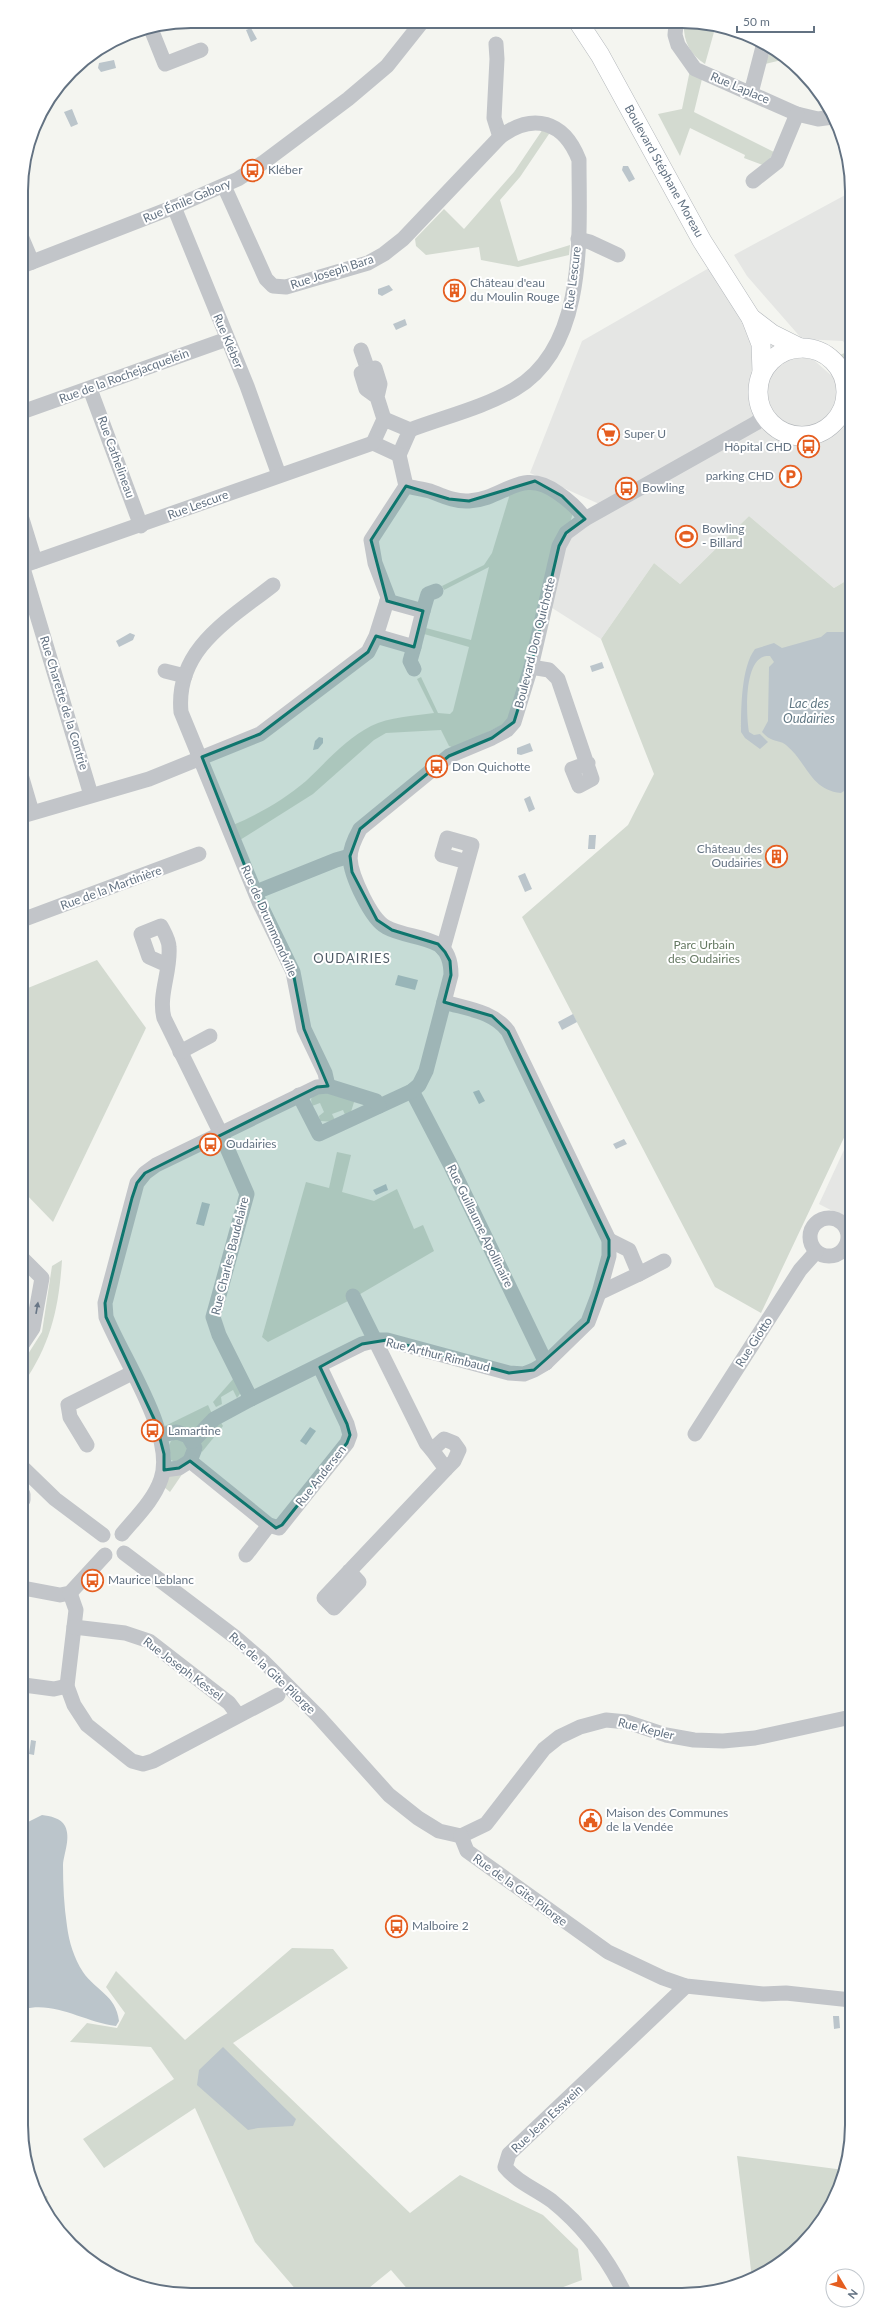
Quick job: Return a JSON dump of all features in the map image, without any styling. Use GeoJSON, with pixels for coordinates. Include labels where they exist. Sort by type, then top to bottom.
{"type":"FeatureCollection","features":[{"type":"Feature","properties":{"kind":"main road","name":"Boulevard Stéphane Moreau"},"geometry":{"type":"LineString","coordinates":[[582,28],[600,55],[702,240],[751,318],[761,344],[762,372]]}},
{"type":"Feature","properties":{"kind":"main road","name":"Boulevard Stéphane Moreau"},"geometry":{"type":"LineString","coordinates":[[751,318],[772,334],[800,348]]}},
{"type":"Feature","properties":{"kind":"main road"},"geometry":{"type":"LineString","coordinates":[[845,382],[842,372],[835,362],[819,351],[800,348],[789,350],[768,362],[762,372],[757,387],[758,402],[764,416],[773,427],[780,431],[801,437],[815,435],[844,417],[845,403]]}},
{"type":"Feature","properties":{"kind":"street","name":"Rue Émile Gabory"},"geometry":{"type":"LineString","coordinates":[[28,264],[224,186],[264,162],[348,99],[387,66],[417,28]]}},
{"type":"Feature","properties":{"kind":"street","name":"Rue Laplace"},"geometry":{"type":"LineString","coordinates":[[676,28],[675,35],[678,45],[695,69],[751,92],[797,114],[818,119],[827,118]]}},
{"type":"Feature","properties":{"kind":"street"},"geometry":{"type":"LineString","coordinates":[[153,33],[165,64],[201,50]]}},
{"type":"Feature","properties":{"kind":"street"},"geometry":{"type":"LineString","coordinates":[[496,44],[497,59],[494,118],[500,137]]}},
{"type":"Feature","properties":{"kind":"street"},"geometry":{"type":"LineString","coordinates":[[751,92],[762,50]]}},
{"type":"Feature","properties":{"kind":"street"},"geometry":{"type":"LineString","coordinates":[[753,182],[778,162],[797,114]]}},
{"type":"Feature","properties":{"kind":"street","name":"Rue Lescure"},"geometry":{"type":"LineString","coordinates":[[410,430],[500,397],[516,388],[537,370],[552,351],[570,311],[578,258],[579,160],[573,146],[564,133],[543,123],[514,126],[500,137]]}},
{"type":"Feature","properties":{"kind":"street","name":"Rue Joseph Bara"},"geometry":{"type":"LineString","coordinates":[[224,186],[266,279],[273,286],[286,287],[368,263],[384,254],[403,239],[500,137]]}},
{"type":"Feature","properties":{"kind":"street","name":"Rue Kléber"},"geometry":{"type":"LineString","coordinates":[[174,207],[247,386],[279,476]]}},
{"type":"Feature","properties":{"kind":"street"},"geometry":{"type":"LineString","coordinates":[[578,239],[590,242],[618,255]]}},
{"type":"Feature","properties":{"kind":"street","name":"Rue de la Rochejacquelein"},"geometry":{"type":"LineString","coordinates":[[28,410],[227,339]]}},
{"type":"Feature","properties":{"kind":"street"},"geometry":{"type":"LineString","coordinates":[[361,350],[368,370],[375,368],[380,384],[377,397],[384,419],[373,443],[399,454]]}},
{"type":"Feature","properties":{"kind":"street","name":"Rue Cathelineau"},"geometry":{"type":"LineString","coordinates":[[90,389],[141,526]]}},
{"type":"Feature","properties":{"kind":"street","name":"Boulevard Don Quichotte"},"geometry":{"type":"LineString","coordinates":[[443,949],[438,944],[392,930],[377,920],[372,913],[352,872],[350,856],[355,838],[360,830],[449,756],[492,738],[507,730],[514,722],[531,666],[559,546],[566,533],[584,519],[756,423],[764,416]]}},
{"type":"Feature","properties":{"kind":"street"},"geometry":{"type":"LineString","coordinates":[[28,814],[149,779],[260,734],[368,652],[374,641],[388,597],[375,563],[371,540],[406,486],[399,454],[410,430],[384,419]]}},
{"type":"Feature","properties":{"kind":"street","name":"Rue Lescure"},"geometry":{"type":"LineString","coordinates":[[28,563],[141,526],[373,443]]}},
{"type":"Feature","properties":{"kind":"street"},"geometry":{"type":"LineString","coordinates":[[406,486],[429,491],[449,499],[469,501],[512,486],[535,481],[549,487],[562,496],[580,512],[584,519]]}},
{"type":"Feature","properties":{"kind":"street","name":"Rue Charette de la Contrie"},"geometry":{"type":"LineString","coordinates":[[28,571],[91,795]]}},
{"type":"Feature","properties":{"kind":"street","name":"Rue de Drummondville"},"geometry":{"type":"LineString","coordinates":[[274,585],[198,647],[185,676],[180,696],[182,712],[202,757],[256,892],[293,972],[304,1028],[325,1073],[328,1086]]}},
{"type":"Feature","properties":{"kind":"street"},"geometry":{"type":"LineString","coordinates":[[414,669],[410,661],[423,611],[428,594],[436,591]]}},
{"type":"Feature","properties":{"kind":"street"},"geometry":{"type":"LineString","coordinates":[[387,601],[423,611]]}},
{"type":"Feature","properties":{"kind":"street"},"geometry":{"type":"LineString","coordinates":[[374,641],[414,647]]}},
{"type":"Feature","properties":{"kind":"street"},"geometry":{"type":"LineString","coordinates":[[531,666],[549,670],[558,679],[588,763]]}},
{"type":"Feature","properties":{"kind":"street"},"geometry":{"type":"LineString","coordinates":[[165,670],[185,676]]}},
{"type":"Feature","properties":{"kind":"street","name":"Rue de la Martinière"},"geometry":{"type":"LineString","coordinates":[[28,918],[199,854]]}},
{"type":"Feature","properties":{"kind":"street"},"geometry":{"type":"LineString","coordinates":[[256,892],[336,860],[350,856]]}},
{"type":"Feature","properties":{"kind":"street"},"geometry":{"type":"LineString","coordinates":[[299,1095],[319,1134],[412,1091],[423,1078],[451,975],[450,961],[443,949],[467,862]]}},
{"type":"Feature","properties":{"kind":"street","name":"Rue Charles Baudelaire"},"geometry":{"type":"LineString","coordinates":[[167,965],[162,1011],[247,1194],[213,1317],[219,1335],[251,1399]]}},
{"type":"Feature","properties":{"kind":"street","name":"Rue Arthur Rimbaud"},"geometry":{"type":"LineString","coordinates":[[193,1441],[214,1419],[251,1399],[320,1367],[362,1344],[377,1340],[388,1340],[509,1373],[524,1374],[546,1363],[588,1322],[599,1293],[609,1256],[609,1240],[508,1031],[501,1022],[492,1016],[444,1002]]}},
{"type":"Feature","properties":{"kind":"street"},"geometry":{"type":"LineString","coordinates":[[180,1052],[210,1036]]}},
{"type":"Feature","properties":{"kind":"street"},"geometry":{"type":"LineString","coordinates":[[122,1534],[156,1492],[164,1470],[164,1454],[156,1423],[106,1317],[105,1303],[137,1183],[145,1173],[156,1165],[317,1087],[328,1086],[376,1101],[379,1106]]}},
{"type":"Feature","properties":{"kind":"street","name":"Rue Guillaume Apollinaire"},"geometry":{"type":"LineString","coordinates":[[412,1091],[450,1164],[546,1363]]}},
{"type":"Feature","properties":{"kind":"street"},"geometry":{"type":"LineString","coordinates":[[845,1227],[838,1220],[831,1218],[822,1219],[815,1224],[810,1233],[810,1240],[816,1252],[823,1256],[837,1256],[845,1248]]}},
{"type":"Feature","properties":{"kind":"street"},"geometry":{"type":"LineString","coordinates":[[609,1240],[629,1250],[639,1274]]}},
{"type":"Feature","properties":{"kind":"street","name":"Rue Giotto"},"geometry":{"type":"LineString","coordinates":[[695,1434],[800,1270],[816,1252]]}},
{"type":"Feature","properties":{"kind":"street"},"geometry":{"type":"LineString","coordinates":[[599,1293],[664,1261]]}},
{"type":"Feature","properties":{"kind":"street"},"geometry":{"type":"LineString","coordinates":[[28,1264],[42,1278],[33,1328],[28,1336]]}},
{"type":"Feature","properties":{"kind":"street"},"geometry":{"type":"LineString","coordinates":[[353,1296],[377,1340],[426,1443],[446,1470]]}},
{"type":"Feature","properties":{"kind":"street","name":"Rue Andersen"},"geometry":{"type":"LineString","coordinates":[[269,1524],[276,1528],[282,1526],[347,1444],[350,1434],[347,1424],[320,1367]]}},
{"type":"Feature","properties":{"kind":"street"},"geometry":{"type":"LineString","coordinates":[[87,1445],[70,1417],[68,1405],[132,1373]]}},
{"type":"Feature","properties":{"kind":"street"},"geometry":{"type":"LineString","coordinates":[[160,1435],[177,1432],[188,1436],[193,1441],[195,1448],[190,1461],[179,1468],[164,1470]]}},
{"type":"Feature","properties":{"kind":"street"},"geometry":{"type":"LineString","coordinates":[[349,1572],[446,1470],[454,1461],[459,1450],[454,1443],[444,1439],[432,1450]]}},
{"type":"Feature","properties":{"kind":"street"},"geometry":{"type":"LineString","coordinates":[[190,1461],[269,1524],[246,1555]]}},
{"type":"Feature","properties":{"kind":"street"},"geometry":{"type":"LineString","coordinates":[[28,1473],[55,1499],[103,1535]]}},
{"type":"Feature","properties":{"kind":"street"},"geometry":{"type":"LineString","coordinates":[[112,1530],[122,1534],[127,1543],[124,1553],[115,1558],[105,1555],[100,1546],[103,1535],[112,1530]]}},
{"type":"Feature","properties":{"kind":"street","name":"Rue de la Gite Pilorge"},"geometry":{"type":"LineString","coordinates":[[124,1553],[235,1637],[264,1662],[318,1716],[389,1795],[418,1818],[439,1831],[461,1836],[467,1851],[608,1952],[663,1978],[686,1986],[763,1994],[786,1993],[845,1999]]}},
{"type":"Feature","properties":{"kind":"street"},"geometry":{"type":"LineString","coordinates":[[28,1589],[60,1595],[70,1593],[105,1555]]}},
{"type":"Feature","properties":{"kind":"street"},"geometry":{"type":"LineString","coordinates":[[70,1593],[76,1610],[67,1686],[74,1706],[87,1725],[132,1761],[143,1764],[152,1761],[278,1695]]}},
{"type":"Feature","properties":{"kind":"street","name":"Rue Joseph Kessel"},"geometry":{"type":"LineString","coordinates":[[74,1626],[125,1633],[149,1641],[229,1703],[238,1715]]}},
{"type":"Feature","properties":{"kind":"street"},"geometry":{"type":"LineString","coordinates":[[28,1685],[54,1688],[67,1686]]}},
{"type":"Feature","properties":{"kind":"street","name":"Rue Kepler"},"geometry":{"type":"LineString","coordinates":[[461,1836],[486,1824],[544,1749],[558,1737],[580,1727],[606,1720],[613,1720],[627,1722],[673,1736],[694,1740],[723,1741],[755,1738],[845,1718]]}},
{"type":"Feature","properties":{"kind":"street","name":"Rue Jean Esswein"},"geometry":{"type":"LineString","coordinates":[[622,2288],[598,2248],[577,2223],[551,2200],[513,2177],[505,2167],[509,2154],[686,1986]]}},
{"type":"Feature","properties":{"kind":"highlighted area"},"geometry":{"type":"Polygon","coordinates":[[[535,481],[562,496],[585,519],[566,533],[559,546],[531,667],[514,722],[492,738],[449,756],[360,829],[350,856],[352,872],[377,920],[392,930],[438,944],[445,952],[450,961],[451,975],[444,1002],[492,1016],[508,1031],[609,1240],[609,1256],[588,1322],[534,1370],[509,1373],[387,1340],[362,1344],[320,1367],[347,1424],[350,1435],[347,1443],[282,1525],[276,1528],[190,1461],[179,1468],[164,1470],[164,1454],[156,1423],[106,1317],[105,1303],[132,1198],[137,1183],[145,1173],[317,1087],[328,1086],[304,1029],[293,972],[259,902],[202,757],[260,734],[368,652],[376,636],[414,647],[423,611],[387,601],[371,540],[406,486],[449,499],[469,501],[535,481]]]}},
{"type":"Feature","properties":{"kind":"shaded area"},"geometry":{"type":"Polygon","coordinates":[[[845,195],[845,344],[843,341],[802,339],[747,276],[734,255],[845,195]]]}},
{"type":"Feature","properties":{"kind":"shaded area"},"geometry":{"type":"Polygon","coordinates":[[[709,268],[845,387],[845,581],[834,588],[749,516],[680,584],[654,563],[601,639],[549,606],[564,543],[606,507],[530,473],[582,341],[709,268]]]}},
{"type":"Feature","properties":{"kind":"shaded area"},"geometry":{"type":"Polygon","coordinates":[[[845,1148],[845,1217],[819,1204],[845,1148]]]}},
{"type":"Feature","properties":{"kind":"green space"},"geometry":{"type":"Polygon","coordinates":[[[684,28],[692,28],[714,31],[705,64],[692,52],[685,37],[684,28]]]}},
{"type":"Feature","properties":{"kind":"green space"},"geometry":{"type":"Polygon","coordinates":[[[769,54],[779,61],[765,64],[769,54]]]}},
{"type":"Feature","properties":{"kind":"green space"},"geometry":{"type":"Polygon","coordinates":[[[690,70],[702,79],[694,112],[774,152],[765,166],[744,158],[745,155],[690,128],[680,156],[658,114],[682,109],[690,70]]]}},
{"type":"Feature","properties":{"kind":"green space"},"geometry":{"type":"Polygon","coordinates":[[[543,129],[551,131],[520,177],[500,200],[518,261],[570,245],[569,255],[518,267],[481,260],[479,247],[426,255],[416,246],[415,239],[444,209],[464,229],[514,172],[543,129]]]}},
{"type":"Feature","properties":{"kind":"green space"},"geometry":{"type":"Polygon","coordinates":[[[845,353],[845,363],[840,355],[845,353]]]}},
{"type":"Feature","properties":{"kind":"green space"},"geometry":{"type":"Polygon","coordinates":[[[528,487],[550,491],[573,513],[513,712],[504,724],[454,748],[449,746],[441,730],[386,733],[374,740],[313,794],[240,840],[233,825],[281,800],[306,781],[345,744],[362,731],[378,723],[402,717],[434,713],[417,679],[421,677],[438,713],[450,714],[453,711],[469,647],[424,634],[426,628],[471,640],[489,567],[444,590],[442,586],[484,565],[492,553],[509,497],[508,494],[528,487]]]}},
{"type":"Feature","properties":{"kind":"green space","name":"Parc Urbain des Oudairies"},"geometry":{"type":"Polygon","coordinates":[[[749,516],[834,588],[845,581],[845,1136],[761,1313],[715,1287],[522,917],[628,825],[654,774],[601,639],[654,563],[680,584],[749,516]]]}},
{"type":"Feature","properties":{"kind":"green space"},"geometry":{"type":"Polygon","coordinates":[[[97,960],[146,1028],[53,1222],[28,1196],[28,988],[97,960]]]}},
{"type":"Feature","properties":{"kind":"green space"},"geometry":{"type":"Polygon","coordinates":[[[317,1091],[355,1099],[350,1115],[346,1117],[343,1110],[332,1114],[336,1122],[320,1121],[319,1116],[324,1112],[320,1103],[312,1106],[311,1099],[317,1091]]]}},
{"type":"Feature","properties":{"kind":"green space"},"geometry":{"type":"Polygon","coordinates":[[[337,1152],[351,1155],[342,1192],[374,1201],[397,1189],[414,1229],[423,1225],[434,1251],[350,1300],[268,1342],[262,1337],[306,1182],[329,1188],[337,1152]]]}},
{"type":"Feature","properties":{"kind":"green space"},"geometry":{"type":"Polygon","coordinates":[[[62,1260],[56,1309],[47,1340],[28,1376],[28,1354],[42,1332],[52,1266],[62,1260]]]}},
{"type":"Feature","properties":{"kind":"green space"},"geometry":{"type":"Polygon","coordinates":[[[234,1378],[242,1391],[237,1398],[233,1390],[221,1397],[222,1404],[216,1407],[213,1402],[234,1378]]]}},
{"type":"Feature","properties":{"kind":"green space"},"geometry":{"type":"Polygon","coordinates":[[[208,1405],[213,1416],[192,1434],[172,1430],[165,1426],[208,1405]]]}},
{"type":"Feature","properties":{"kind":"green space"},"geometry":{"type":"Polygon","coordinates":[[[220,1421],[223,1426],[202,1452],[200,1443],[220,1421]]]}},
{"type":"Feature","properties":{"kind":"green space"},"geometry":{"type":"Polygon","coordinates":[[[178,1438],[185,1441],[190,1453],[178,1463],[171,1460],[169,1445],[171,1441],[178,1438]]]}},
{"type":"Feature","properties":{"kind":"green space"},"geometry":{"type":"Polygon","coordinates":[[[183,1473],[170,1492],[164,1487],[170,1475],[183,1473]]]}},
{"type":"Feature","properties":{"kind":"green space"},"geometry":{"type":"Polygon","coordinates":[[[292,1948],[333,1949],[348,1968],[233,2043],[410,2213],[460,2175],[543,2215],[578,2249],[582,2280],[561,2288],[407,2288],[391,2270],[369,2288],[295,2288],[255,2242],[195,2108],[104,2168],[83,2139],[174,2079],[151,2047],[70,2042],[87,2023],[117,2028],[125,2013],[106,1987],[116,1971],[185,2040],[292,1948]]]}},
{"type":"Feature","properties":{"kind":"green space"},"geometry":{"type":"Polygon","coordinates":[[[737,2156],[838,2169],[833,2187],[811,2224],[797,2240],[781,2254],[751,2272],[737,2156]]]}},
{"type":"Feature","properties":{"kind":"water"},"geometry":{"type":"Polygon","coordinates":[[[251,28],[257,39],[251,42],[246,30],[251,28]]]}},
{"type":"Feature","properties":{"kind":"water"},"geometry":{"type":"Polygon","coordinates":[[[114,60],[116,68],[101,72],[98,68],[99,63],[114,60]]]}},
{"type":"Feature","properties":{"kind":"water"},"geometry":{"type":"Polygon","coordinates":[[[72,109],[78,124],[71,127],[64,112],[72,109]]]}},
{"type":"Feature","properties":{"kind":"water"},"geometry":{"type":"Polygon","coordinates":[[[623,166],[628,166],[635,179],[629,182],[622,170],[623,166]]]}},
{"type":"Feature","properties":{"kind":"water"},"geometry":{"type":"Polygon","coordinates":[[[389,285],[393,290],[382,296],[378,294],[378,289],[389,285]]]}},
{"type":"Feature","properties":{"kind":"water"},"geometry":{"type":"Polygon","coordinates":[[[405,319],[407,325],[396,330],[393,324],[405,319]]]}},
{"type":"Feature","properties":{"kind":"water","name":"Lac des Oudairies"},"geometry":{"type":"Polygon","coordinates":[[[827,632],[845,632],[845,790],[841,793],[822,787],[786,745],[769,738],[762,732],[768,721],[769,667],[774,662],[770,656],[761,658],[755,664],[748,686],[747,700],[749,732],[754,735],[760,734],[768,742],[760,749],[745,738],[741,732],[744,677],[750,657],[755,649],[774,643],[782,648],[821,637],[827,632]]]}},
{"type":"Feature","properties":{"kind":"water"},"geometry":{"type":"Polygon","coordinates":[[[130,633],[135,635],[133,640],[119,647],[116,641],[130,633]]]}},
{"type":"Feature","properties":{"kind":"water"},"geometry":{"type":"Polygon","coordinates":[[[602,662],[604,668],[592,672],[590,666],[602,662]]]}},
{"type":"Feature","properties":{"kind":"water"},"geometry":{"type":"Polygon","coordinates":[[[319,737],[323,738],[323,743],[318,749],[313,750],[315,741],[319,737]]]}},
{"type":"Feature","properties":{"kind":"water"},"geometry":{"type":"Polygon","coordinates":[[[530,743],[533,751],[521,755],[517,754],[517,748],[530,743]]]}},
{"type":"Feature","properties":{"kind":"water"},"geometry":{"type":"Polygon","coordinates":[[[530,796],[535,809],[529,812],[524,799],[530,796]]]}},
{"type":"Feature","properties":{"kind":"water"},"geometry":{"type":"Polygon","coordinates":[[[589,835],[596,835],[595,849],[588,849],[589,835]]]}},
{"type":"Feature","properties":{"kind":"water"},"geometry":{"type":"Polygon","coordinates":[[[525,873],[532,889],[525,892],[518,876],[525,873]]]}},
{"type":"Feature","properties":{"kind":"water"},"geometry":{"type":"Polygon","coordinates":[[[398,975],[418,980],[415,990],[395,985],[398,975]]]}},
{"type":"Feature","properties":{"kind":"water"},"geometry":{"type":"Polygon","coordinates":[[[573,1014],[577,1022],[562,1030],[558,1022],[573,1014]]]}},
{"type":"Feature","properties":{"kind":"water"},"geometry":{"type":"Polygon","coordinates":[[[479,1090],[485,1101],[479,1104],[473,1092],[479,1090]]]}},
{"type":"Feature","properties":{"kind":"water"},"geometry":{"type":"Polygon","coordinates":[[[624,1139],[627,1144],[616,1149],[613,1144],[624,1139]]]}},
{"type":"Feature","properties":{"kind":"water"},"geometry":{"type":"Polygon","coordinates":[[[386,1184],[388,1190],[376,1195],[373,1190],[386,1184]]]}},
{"type":"Feature","properties":{"kind":"water"},"geometry":{"type":"Polygon","coordinates":[[[202,1202],[210,1204],[204,1226],[196,1224],[202,1202]]]}},
{"type":"Feature","properties":{"kind":"water"},"geometry":{"type":"Polygon","coordinates":[[[310,1427],[316,1431],[306,1445],[300,1441],[310,1427]]]}},
{"type":"Feature","properties":{"kind":"water"},"geometry":{"type":"Polygon","coordinates":[[[31,1740],[36,1741],[34,1755],[29,1754],[31,1740]]]}},
{"type":"Feature","properties":{"kind":"water"},"geometry":{"type":"Polygon","coordinates":[[[42,1815],[58,1819],[65,1826],[67,1831],[67,1840],[63,1865],[64,1903],[71,1944],[83,1972],[114,2005],[119,2021],[116,2026],[93,2021],[59,2010],[36,2007],[28,2008],[28,1822],[42,1815]]]}},
{"type":"Feature","properties":{"kind":"water"},"geometry":{"type":"Polygon","coordinates":[[[833,2016],[839,2016],[840,2028],[834,2029],[833,2016]]]}},
{"type":"Feature","properties":{"kind":"water"},"geometry":{"type":"Polygon","coordinates":[[[223,2047],[296,2119],[293,2126],[248,2130],[197,2085],[199,2070],[223,2047]]]}},
{"type":"Feature","properties":{"kind":"place","name":"Kléber"},"geometry":{"type":"Point","coordinates":[252,170]}},
{"type":"Feature","properties":{"kind":"place","name":"Château d'eau du Moulin Rouge"},"geometry":{"type":"Point","coordinates":[455,290]}},
{"type":"Feature","properties":{"kind":"place","name":"Super U"},"geometry":{"type":"Point","coordinates":[609,434]}},
{"type":"Feature","properties":{"kind":"place","name":"Hôpital CHD"},"geometry":{"type":"Point","coordinates":[808,447]}},
{"type":"Feature","properties":{"kind":"place","name":"parking CHD"},"geometry":{"type":"Point","coordinates":[790,476]}},
{"type":"Feature","properties":{"kind":"place","name":"Bowling"},"geometry":{"type":"Point","coordinates":[627,488]}},
{"type":"Feature","properties":{"kind":"place","name":"Bowling - Billard"},"geometry":{"type":"Point","coordinates":[686,536]}},
{"type":"Feature","properties":{"kind":"place","name":"Don Quichotte"},"geometry":{"type":"Point","coordinates":[437,767]}},
{"type":"Feature","properties":{"kind":"place","name":"Château des Oudairies"},"geometry":{"type":"Point","coordinates":[777,856]}},
{"type":"Feature","properties":{"kind":"place","name":"Oudairies"},"geometry":{"type":"Point","coordinates":[211,1144]}},
{"type":"Feature","properties":{"kind":"place","name":"Lamartine"},"geometry":{"type":"Point","coordinates":[153,1431]}},
{"type":"Feature","properties":{"kind":"place","name":"Maurice Leblanc"},"geometry":{"type":"Point","coordinates":[92,1580]}},
{"type":"Feature","properties":{"kind":"place","name":"Maison des Communes de la Vendée"},"geometry":{"type":"Point","coordinates":[590,1820]}},
{"type":"Feature","properties":{"kind":"place","name":"Malboire 2"},"geometry":{"type":"Point","coordinates":[397,1926]}},
{"type":"Feature","properties":{"kind":"district","name":"OUDAIRIES"},"geometry":{"type":"Point","coordinates":[352,958]}}]}
